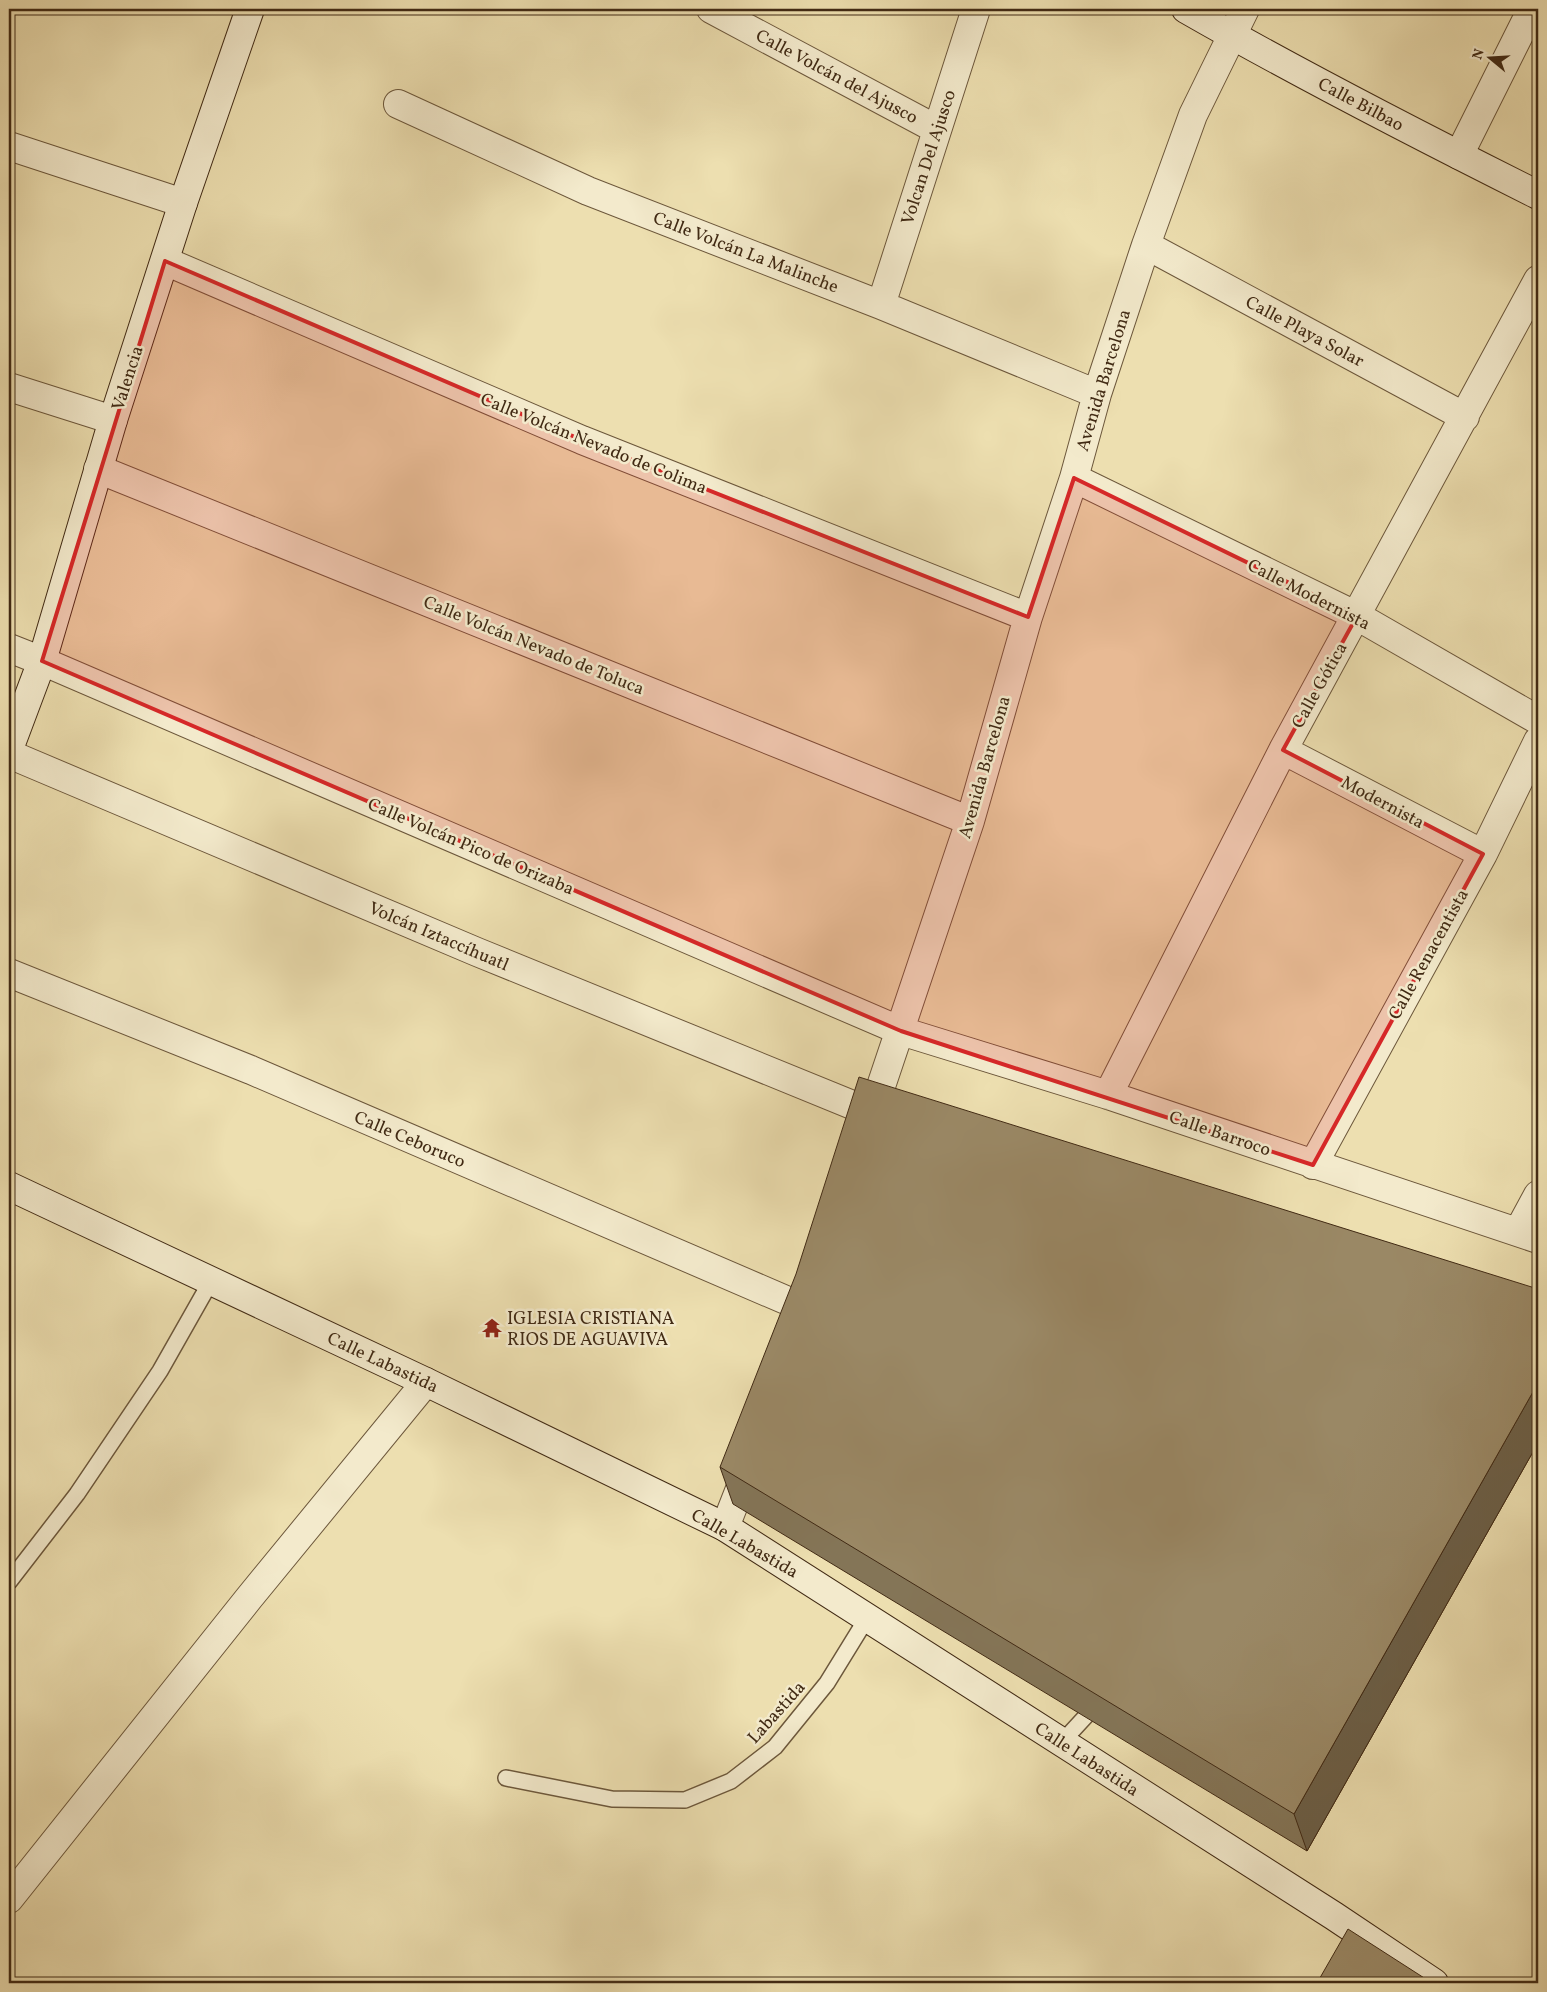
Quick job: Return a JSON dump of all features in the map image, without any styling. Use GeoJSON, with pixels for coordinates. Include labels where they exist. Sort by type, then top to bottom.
{"type":"FeatureCollection","features":[{"type":"Feature","properties":{"kind":"street","name":"Valencia"},"geometry":{"type":"LineString","coordinates":[[9,749],[42,661],[113,420],[183,203],[250,9]]}},
{"type":"Feature","properties":{"kind":"street","name":"Calle Volcán del Ajusco"},"geometry":{"type":"LineString","coordinates":[[711,9],[936,129]]}},
{"type":"Feature","properties":{"kind":"street","name":"Volcan Del Ajusco"},"geometry":{"type":"LineString","coordinates":[[881,305],[976,9]]}},
{"type":"Feature","properties":{"kind":"street","name":"Calle Bilbao"},"geometry":{"type":"LineString","coordinates":[[1186,9],[1459,155],[1538,195]]}},
{"type":"Feature","properties":{"kind":"street","name":"Avenida Barcelona"},"geometry":{"type":"LineString","coordinates":[[863,1141],[970,821],[1028,617],[1074,478],[1097,394],[1146,245],[1193,115],[1245,9]]}},
{"type":"Feature","properties":{"kind":"street"},"geometry":{"type":"LineString","coordinates":[[1459,155],[1532,9]]}},
{"type":"Feature","properties":{"kind":"street","name":"Calle Volcán La Malinche"},"geometry":{"type":"LineString","coordinates":[[398,104],[588,191],[881,305],[1097,394]]}},
{"type":"Feature","properties":{"kind":"street"},"geometry":{"type":"LineString","coordinates":[[9,146],[183,203]]}},
{"type":"Feature","properties":{"kind":"street","name":"Calle Playa Solar"},"geometry":{"type":"LineString","coordinates":[[1146,245],[1464,417]]}},
{"type":"Feature","properties":{"kind":"street","name":"Calle Volcán Nevado de Colima"},"geometry":{"type":"LineString","coordinates":[[165,261],[582,440],[1028,617]]}},
{"type":"Feature","properties":{"kind":"street","name":"Calle Gótica"},"geometry":{"type":"LineString","coordinates":[[1108,1095],[1283,750],[1538,280]]}},
{"type":"Feature","properties":{"kind":"street"},"geometry":{"type":"LineString","coordinates":[[9,387],[113,420]]}},
{"type":"Feature","properties":{"kind":"street","name":"Calle Volcán Nevado de Toluca"},"geometry":{"type":"LineString","coordinates":[[98,469],[970,821]]}},
{"type":"Feature","properties":{"kind":"street","name":"Calle Modernista"},"geometry":{"type":"LineString","coordinates":[[1074,478],[1357,616],[1538,720]]}},
{"type":"Feature","properties":{"kind":"street","name":"Calle Volcán Pico de Orizaba"},"geometry":{"type":"LineString","coordinates":[[9,648],[901,1031]]}},
{"type":"Feature","properties":{"kind":"street","name":"Calle Renacentista"},"geometry":{"type":"LineString","coordinates":[[1313,1165],[1482,854],[1538,741]]}},
{"type":"Feature","properties":{"kind":"street","name":"Modernista"},"geometry":{"type":"LineString","coordinates":[[1283,750],[1482,854]]}},
{"type":"Feature","properties":{"kind":"street","name":"Volcán Iztaccíhuatl"},"geometry":{"type":"LineString","coordinates":[[9,754],[477,952],[872,1113]]}},
{"type":"Feature","properties":{"kind":"street","name":"Calle Ceboruco"},"geometry":{"type":"LineString","coordinates":[[9,973],[250,1070],[806,1320],[818,1282]]}},
{"type":"Feature","properties":{"kind":"street","name":"Calle Barroco"},"geometry":{"type":"LineString","coordinates":[[901,1031],[1108,1095],[1528,1236]]}},
{"type":"Feature","properties":{"kind":"street","name":"Calle Labastida"},"geometry":{"type":"LineString","coordinates":[[9,1186],[426,1382],[724,1527],[1334,1916],[1434,1983]]}},
{"type":"Feature","properties":{"kind":"street"},"geometry":{"type":"LineString","coordinates":[[1528,1236],[1538,1194]]}},
{"type":"Feature","properties":{"kind":"street"},"geometry":{"type":"LineString","coordinates":[[9,1899],[249,1598],[426,1382]]}},
{"type":"Feature","properties":{"kind":"street"},"geometry":{"type":"LineString","coordinates":[[724,1527],[755,1449]]}},
{"type":"Feature","properties":{"kind":"lane"},"geometry":{"type":"LineString","coordinates":[[9,1582],[77,1494],[160,1371],[211,1281]]}},
{"type":"Feature","properties":{"kind":"lane","name":"Labastida"},"geometry":{"type":"LineString","coordinates":[[506,1778],[612,1799],[630,1800],[685,1800],[731,1781],[775,1748],[827,1683],[867,1618]]}},
{"type":"Feature","properties":{"kind":"lane"},"geometry":{"type":"LineString","coordinates":[[1062,1742],[1110,1689]]}},
{"type":"Feature","properties":{"kind":"highlighted area"},"geometry":{"type":"Polygon","coordinates":[[[165,261],[582,440],[1028,617],[1074,478],[1357,616],[1283,750],[1483,854],[1313,1165],[901,1031],[42,661],[165,261]]]}},
{"type":"Feature","properties":{"kind":"building"},"geometry":{"type":"Polygon","coordinates":[[[859,1077],[1538,1289],[1538,1383],[1294,1814],[720,1467],[796,1274],[859,1077]]]}},
{"type":"Feature","properties":{"kind":"building"},"geometry":{"type":"Polygon","coordinates":[[[1348,1929],[1432,1983],[1317,1983],[1348,1929]]]}},
{"type":"Feature","properties":{"kind":"place","name":"IGLESIA CRISTIANA RIOS DE AGUAVIVA"},"geometry":{"type":"Point","coordinates":[492,1328]}}]}
